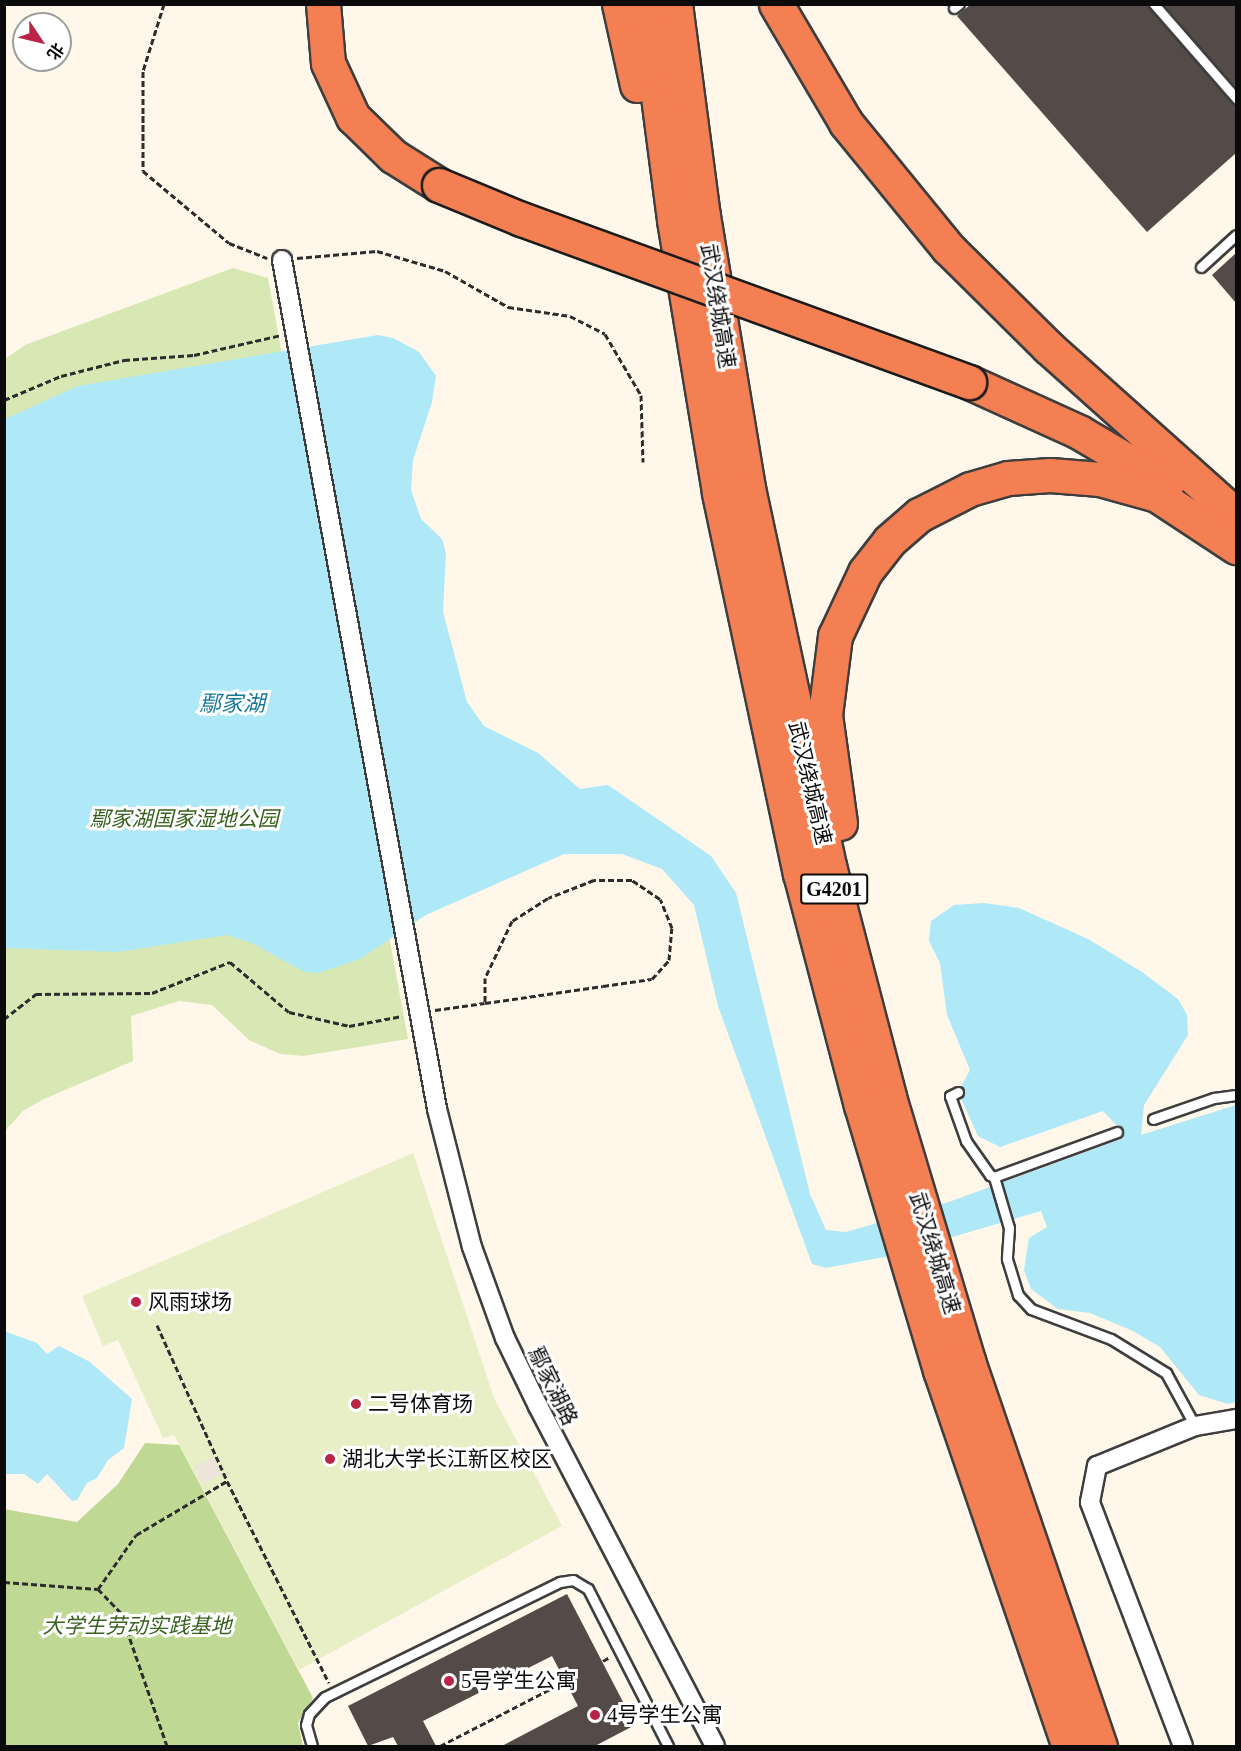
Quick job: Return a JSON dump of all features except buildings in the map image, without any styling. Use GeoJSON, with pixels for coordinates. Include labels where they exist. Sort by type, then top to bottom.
{"type":"FeatureCollection","features":[{"type":"Feature","properties":{"kind":"highway"},"geometry":{"type":"LineString","coordinates":[[323,4],[328,63],[353,117],[393,156],[443,178],[521,219],[1047,399],[1125,441],[1236,516]]}},
{"type":"Feature","properties":{"kind":"highway"},"geometry":{"type":"LineString","coordinates":[[338,4],[342,59],[365,108],[402,144],[443,178]]}},
{"type":"Feature","properties":{"kind":"highway"},"geometry":{"type":"LineString","coordinates":[[619,4],[642,106],[675,321],[725,520]]}},
{"type":"Feature","properties":{"kind":"highway","name":"武汉绕城高速"},"geometry":{"type":"LineString","coordinates":[[646,4],[676,232],[725,520],[800,873],[861,1105],[954,1413],[1069,1746]]}},
{"type":"Feature","properties":{"kind":"highway","name":"武汉绕城高速"},"geometry":{"type":"LineString","coordinates":[[675,4],[725,356],[774,619],[834,889],[913,1181],[1003,1469],[1100,1746]]}},
{"type":"Feature","properties":{"kind":"highway"},"geometry":{"type":"LineString","coordinates":[[776,4],[846,123],[948,248],[1048,347],[1236,516]]}},
{"type":"Feature","properties":{"kind":"highway"},"geometry":{"type":"LineString","coordinates":[[972,375],[1142,468],[1193,503],[1236,541]]}},
{"type":"Feature","properties":{"kind":"highway"},"geometry":{"type":"LineString","coordinates":[[913,1181],[858,921],[826,738],[826,689],[833,645],[855,589],[889,541],[918,515],[970,489],[1019,477],[1071,476],[1128,484],[1157,495],[1236,547]]}},
{"type":"Feature","properties":{"kind":"street","name":"鄢家湖路"},"geometry":{"type":"LineString","coordinates":[[282,260],[293,331],[447,1154],[472,1247],[505,1338],[715,1746]]}},
{"type":"Feature","properties":{"kind":"street"},"geometry":{"type":"LineString","coordinates":[[1183,1746],[1090,1502],[1097,1466],[1195,1426],[1236,1419]]}},
{"type":"Feature","properties":{"kind":"lane"},"geometry":{"type":"LineString","coordinates":[[1154,4],[1236,98]]}},
{"type":"Feature","properties":{"kind":"lane"},"geometry":{"type":"LineString","coordinates":[[1200,267],[1236,235]]}},
{"type":"Feature","properties":{"kind":"lane"},"geometry":{"type":"LineString","coordinates":[[958,1092],[950,1096],[966,1141],[990,1175],[994,1176],[1117,1132]]}},
{"type":"Feature","properties":{"kind":"lane"},"geometry":{"type":"LineString","coordinates":[[1153,1119],[1214,1098],[1236,1095]]}},
{"type":"Feature","properties":{"kind":"lane"},"geometry":{"type":"LineString","coordinates":[[994,1176],[1009,1228],[1007,1259],[1018,1295],[1031,1309],[1111,1339],[1166,1373],[1195,1426]]}},
{"type":"Feature","properties":{"kind":"lane"},"geometry":{"type":"LineString","coordinates":[[312,1746],[306,1725],[309,1714],[334,1692],[560,1582],[573,1580],[588,1589],[668,1746]]}},
{"type":"Feature","properties":{"kind":"path"},"geometry":{"type":"LineString","coordinates":[[164,4],[143,71],[143,171],[229,243],[272,260],[377,251],[445,271],[508,307],[570,316],[605,334],[641,395],[643,462]]}},
{"type":"Feature","properties":{"kind":"path"},"geometry":{"type":"LineString","coordinates":[[4,400],[61,376],[124,360],[227,350],[293,331]]}},
{"type":"Feature","properties":{"kind":"path"},"geometry":{"type":"LineString","coordinates":[[4,1019],[36,994],[152,993],[230,962],[289,1012],[349,1026],[485,1003],[652,979],[669,960],[672,928],[660,899],[632,880],[594,880],[548,898],[512,921],[484,978],[485,1003]]}},
{"type":"Feature","properties":{"kind":"path"},"geometry":{"type":"LineString","coordinates":[[157,1325],[227,1481],[334,1692]]}},
{"type":"Feature","properties":{"kind":"path"},"geometry":{"type":"LineString","coordinates":[[98,1589],[136,1535],[227,1481]]}},
{"type":"Feature","properties":{"kind":"path"},"geometry":{"type":"LineString","coordinates":[[4,1582],[98,1589],[121,1613],[167,1746]]}},
{"type":"Feature","properties":{"kind":"path"},"geometry":{"type":"LineString","coordinates":[[440,1746],[564,1682]]}},
{"type":"Feature","properties":{"kind":"green space","name":"鄢家湖"},"geometry":{"type":"Polygon","coordinates":[[[233,268],[268,278],[408,1039],[303,1056],[280,1054],[249,1040],[212,1005],[179,1001],[131,1016],[133,1061],[44,1099],[23,1111],[5,1131],[5,359],[25,345],[233,268]]]}},
{"type":"Feature","properties":{"kind":"green space"},"geometry":{"type":"Polygon","coordinates":[[[413,1153],[494,1398],[562,1526],[299,1670],[174,1435],[163,1438],[118,1340],[103,1346],[82,1296],[413,1153]]]}},
{"type":"Feature","properties":{"kind":"green space","name":"大学生劳动实践基地"},"geometry":{"type":"Polygon","coordinates":[[[145,1443],[179,1445],[313,1698],[298,1723],[303,1746],[5,1746],[4,1509],[77,1522],[118,1484],[145,1443]]]}},
{"type":"Feature","properties":{"kind":"shaded area"},"geometry":{"type":"Polygon","coordinates":[[[214,1457],[222,1474],[202,1484],[194,1466],[214,1457]]]}},
{"type":"Feature","properties":{"kind":"water","name":"鄢家湖"},"geometry":{"type":"Polygon","coordinates":[[[378,335],[393,338],[419,352],[436,376],[432,402],[413,460],[411,490],[421,519],[442,539],[446,553],[443,612],[467,702],[484,726],[538,753],[580,789],[608,785],[711,856],[736,893],[810,1194],[826,1230],[846,1232],[946,1203],[1124,1138],[1121,1130],[1103,1111],[1000,1147],[978,1136],[958,1092],[970,1070],[947,1015],[940,963],[929,941],[931,921],[954,905],[984,903],[1019,908],[1088,939],[1142,972],[1178,999],[1187,1015],[1188,1035],[1144,1105],[1141,1135],[1236,1105],[1236,1402],[1228,1404],[1199,1395],[1160,1347],[1133,1331],[1090,1313],[1058,1309],[1031,1289],[1024,1270],[1029,1238],[1047,1227],[1041,1211],[884,1257],[826,1268],[812,1264],[718,1006],[694,905],[662,869],[622,854],[564,854],[426,915],[360,959],[318,973],[304,972],[254,944],[227,935],[118,952],[5,948],[5,419],[78,386],[378,335]]]}},
{"type":"Feature","properties":{"kind":"water"},"geometry":{"type":"Polygon","coordinates":[[[4,1331],[37,1343],[47,1354],[59,1346],[90,1362],[132,1399],[124,1448],[108,1460],[97,1478],[87,1483],[77,1500],[72,1501],[47,1474],[38,1484],[24,1474],[5,1474],[4,1331]]]}},
{"type":"Feature","properties":{"kind":"place","name":"风雨球场"},"geometry":{"type":"Point","coordinates":[136,1302]}},
{"type":"Feature","properties":{"kind":"place","name":"二号体育场"},"geometry":{"type":"Point","coordinates":[356,1404]}},
{"type":"Feature","properties":{"kind":"place","name":"湖北大学长江新区校区"},"geometry":{"type":"Point","coordinates":[330,1459]}},
{"type":"Feature","properties":{"kind":"place","name":"5号学生公寓"},"geometry":{"type":"Point","coordinates":[449,1681]}},
{"type":"Feature","properties":{"kind":"place","name":"4号学生公寓"},"geometry":{"type":"Point","coordinates":[595,1715]}},
{"type":"Feature","properties":{"kind":"park label","name":"鄢家湖国家湿地公园"},"geometry":{"type":"Point","coordinates":[184,819]}}]}
